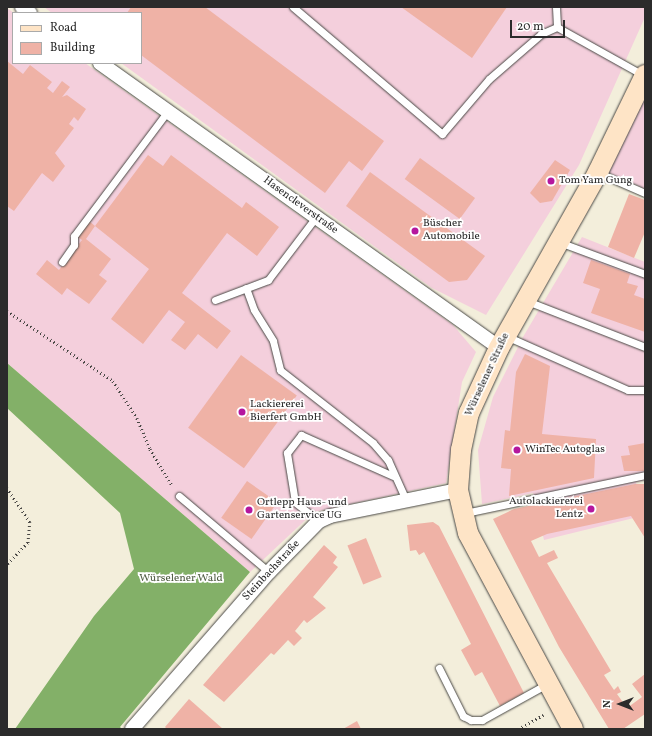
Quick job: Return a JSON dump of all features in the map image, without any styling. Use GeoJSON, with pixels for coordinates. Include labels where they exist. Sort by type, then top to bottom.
{"type":"FeatureCollection","features":[{"type":"Feature","properties":{"kind":"main road","name":"Würselener Straße"},"geometry":{"type":"LineString","coordinates":[[572,729],[478,558],[463,514],[458,490],[469,413],[525,300],[598,172],[645,76]]}},
{"type":"Feature","properties":{"kind":"street","name":"Hasencleverstraße"},"geometry":{"type":"LineString","coordinates":[[101,64],[316,217],[503,342]]}},
{"type":"Feature","properties":{"kind":"street","name":"Steinbachstraße"},"geometry":{"type":"LineString","coordinates":[[133,729],[269,572],[319,522],[330,516],[458,490]]}},
{"type":"Feature","properties":{"kind":"lane"},"geometry":{"type":"LineString","coordinates":[[293,7],[442,134],[490,79],[541,34],[557,26]]}},
{"type":"Feature","properties":{"kind":"lane"},"geometry":{"type":"LineString","coordinates":[[556,7],[557,26]]}},
{"type":"Feature","properties":{"kind":"lane"},"geometry":{"type":"LineString","coordinates":[[557,26],[645,76]]}},
{"type":"Feature","properties":{"kind":"lane"},"geometry":{"type":"LineString","coordinates":[[62,262],[74,245],[74,236],[168,112]]}},
{"type":"Feature","properties":{"kind":"lane"},"geometry":{"type":"LineString","coordinates":[[598,172],[645,193]]}},
{"type":"Feature","properties":{"kind":"lane"},"geometry":{"type":"LineString","coordinates":[[215,300],[268,280],[316,217]]}},
{"type":"Feature","properties":{"kind":"lane"},"geometry":{"type":"LineString","coordinates":[[559,242],[645,274]]}},
{"type":"Feature","properties":{"kind":"lane"},"geometry":{"type":"LineString","coordinates":[[246,288],[254,310],[273,341],[280,370],[373,443],[388,460],[393,476],[406,500]]}},
{"type":"Feature","properties":{"kind":"lane"},"geometry":{"type":"LineString","coordinates":[[525,300],[645,347]]}},
{"type":"Feature","properties":{"kind":"lane"},"geometry":{"type":"LineString","coordinates":[[503,342],[628,390],[645,390]]}},
{"type":"Feature","properties":{"kind":"lane"},"geometry":{"type":"LineString","coordinates":[[319,522],[295,502],[286,453],[301,435],[393,476]]}},
{"type":"Feature","properties":{"kind":"lane"},"geometry":{"type":"LineString","coordinates":[[463,514],[645,476]]}},
{"type":"Feature","properties":{"kind":"lane"},"geometry":{"type":"LineString","coordinates":[[179,496],[269,572]]}},
{"type":"Feature","properties":{"kind":"lane"},"geometry":{"type":"LineString","coordinates":[[439,668],[463,716],[472,720],[482,720],[548,684]]}},
{"type":"Feature","properties":{"kind":"path"},"geometry":{"type":"LineString","coordinates":[[7,311],[112,381],[179,496]]}},
{"type":"Feature","properties":{"kind":"path"},"geometry":{"type":"LineString","coordinates":[[7,488],[30,522],[28,542],[7,565]]}},
{"type":"Feature","properties":{"kind":"path"},"geometry":{"type":"LineString","coordinates":[[518,729],[532,721]]}},
{"type":"Feature","properties":{"kind":"shaded area"},"geometry":{"type":"Polygon","coordinates":[[[44,7],[645,7],[645,17],[579,165],[486,315],[432,288],[122,64],[142,64],[142,12],[51,12],[44,7]]]}},
{"type":"Feature","properties":{"kind":"shaded area"},"geometry":{"type":"Polygon","coordinates":[[[7,8],[13,12],[12,64],[86,64],[453,325],[476,352],[462,382],[446,483],[314,512],[250,572],[7,363],[7,8]]]}},
{"type":"Feature","properties":{"kind":"shaded area"},"geometry":{"type":"Polygon","coordinates":[[[645,87],[645,189],[607,172],[645,87]]]}},
{"type":"Feature","properties":{"kind":"shaded area"},"geometry":{"type":"Polygon","coordinates":[[[582,237],[645,262],[645,480],[636,482],[642,516],[544,540],[533,493],[482,504],[478,450],[493,397],[523,337],[582,237]]]}},
{"type":"Feature","properties":{"kind":"green space","name":"Würselener Wald"},"geometry":{"type":"Polygon","coordinates":[[[7,363],[250,572],[120,727],[122,729],[15,729],[94,616],[134,569],[120,513],[7,408],[7,363]]]}},
{"type":"Feature","properties":{"kind":"building"},"geometry":{"type":"Polygon","coordinates":[[[131,7],[205,7],[384,141],[362,171],[349,161],[325,193],[142,56],[142,12],[128,12],[131,7]]]}},
{"type":"Feature","properties":{"kind":"building"},"geometry":{"type":"Polygon","coordinates":[[[401,7],[507,7],[472,58],[401,7]]]}},
{"type":"Feature","properties":{"kind":"building"},"geometry":{"type":"Polygon","coordinates":[[[7,61],[23,74],[30,65],[52,82],[47,88],[53,93],[62,81],[70,87],[62,97],[67,95],[86,109],[78,121],[74,117],[69,124],[74,128],[55,153],[65,166],[53,182],[42,173],[14,211],[7,206],[7,61]]]}},
{"type":"Feature","properties":{"kind":"building"},"geometry":{"type":"Polygon","coordinates":[[[148,155],[163,166],[171,155],[242,208],[246,202],[279,227],[257,256],[227,233],[182,293],[231,331],[217,349],[198,334],[185,350],[171,340],[185,322],[169,310],[143,344],[111,319],[149,269],[95,226],[148,155]]]}},
{"type":"Feature","properties":{"kind":"building"},"geometry":{"type":"Polygon","coordinates":[[[420,158],[475,198],[460,219],[405,179],[420,158]]]}},
{"type":"Feature","properties":{"kind":"building","name":"Tom Yam Gung"},"geometry":{"type":"Polygon","coordinates":[[[555,160],[570,170],[552,201],[540,203],[530,193],[555,160]]]}},
{"type":"Feature","properties":{"kind":"building","name":"Büscher Automobile"},"geometry":{"type":"Polygon","coordinates":[[[370,172],[485,256],[467,280],[449,282],[346,206],[370,172]]]}},
{"type":"Feature","properties":{"kind":"building"},"geometry":{"type":"Polygon","coordinates":[[[629,194],[645,200],[645,232],[634,258],[608,247],[629,194]]]}},
{"type":"Feature","properties":{"kind":"building"},"geometry":{"type":"Polygon","coordinates":[[[89,221],[95,226],[86,239],[111,259],[99,275],[107,281],[89,304],[67,288],[62,295],[36,274],[47,260],[59,270],[82,240],[78,237],[89,221]]]}},
{"type":"Feature","properties":{"kind":"building"},"geometry":{"type":"Polygon","coordinates":[[[591,260],[630,274],[627,283],[638,286],[634,295],[645,299],[645,332],[591,313],[600,289],[583,283],[591,260]]]}},
{"type":"Feature","properties":{"kind":"building"},"geometry":{"type":"Polygon","coordinates":[[[525,354],[550,366],[542,434],[596,439],[594,478],[509,496],[511,469],[501,468],[505,430],[510,431],[516,372],[525,354]]]}},
{"type":"Feature","properties":{"kind":"building","name":"Lackiererei Bierfert GmbH"},"geometry":{"type":"Polygon","coordinates":[[[241,355],[297,396],[244,468],[188,428],[241,355]]]}},
{"type":"Feature","properties":{"kind":"building"},"geometry":{"type":"Polygon","coordinates":[[[645,443],[645,471],[624,471],[621,456],[630,455],[628,446],[645,443]]]}},
{"type":"Feature","properties":{"kind":"building","name":"Ortlepp Haus- und Gartenservice UG"},"geometry":{"type":"Polygon","coordinates":[[[247,481],[277,502],[251,539],[221,518],[247,481]]]}},
{"type":"Feature","properties":{"kind":"building"},"geometry":{"type":"Polygon","coordinates":[[[635,484],[645,484],[645,538],[631,516],[547,534],[531,541],[539,557],[554,550],[558,558],[547,563],[611,671],[604,675],[614,690],[618,686],[621,692],[617,694],[627,708],[642,697],[632,684],[645,674],[645,714],[623,729],[609,729],[559,647],[493,519],[514,509],[635,484]]]}},
{"type":"Feature","properties":{"kind":"building"},"geometry":{"type":"Polygon","coordinates":[[[433,522],[439,526],[524,693],[500,706],[482,672],[475,676],[461,650],[471,644],[424,552],[419,555],[416,550],[410,551],[407,525],[433,522]]]}},
{"type":"Feature","properties":{"kind":"building"},"geometry":{"type":"Polygon","coordinates":[[[366,538],[382,577],[363,584],[347,545],[366,538]]]}},
{"type":"Feature","properties":{"kind":"building"},"geometry":{"type":"Polygon","coordinates":[[[324,545],[337,557],[333,563],[338,567],[313,597],[326,608],[307,623],[304,620],[295,631],[302,638],[294,646],[288,640],[274,655],[271,653],[224,702],[203,685],[324,545]]]}},
{"type":"Feature","properties":{"kind":"building"},"geometry":{"type":"Polygon","coordinates":[[[189,699],[223,729],[167,729],[165,727],[189,699]]]}},
{"type":"Feature","properties":{"kind":"building"},"geometry":{"type":"Polygon","coordinates":[[[357,721],[361,729],[343,729],[357,721]]]}},
{"type":"Feature","properties":{"kind":"place","name":"Tom Yam Gung"},"geometry":{"type":"Point","coordinates":[551,181]}},
{"type":"Feature","properties":{"kind":"place","name":"Büscher Automobile"},"geometry":{"type":"Point","coordinates":[415,231]}},
{"type":"Feature","properties":{"kind":"place","name":"Lackiererei Bierfert GmbH"},"geometry":{"type":"Point","coordinates":[242,412]}},
{"type":"Feature","properties":{"kind":"place","name":"WinTec Autoglas"},"geometry":{"type":"Point","coordinates":[517,450]}},
{"type":"Feature","properties":{"kind":"place","name":"Autolackiererei Lentz"},"geometry":{"type":"Point","coordinates":[591,509]}},
{"type":"Feature","properties":{"kind":"place","name":"Ortlepp Haus- und Gartenservice UG"},"geometry":{"type":"Point","coordinates":[249,510]}}]}
